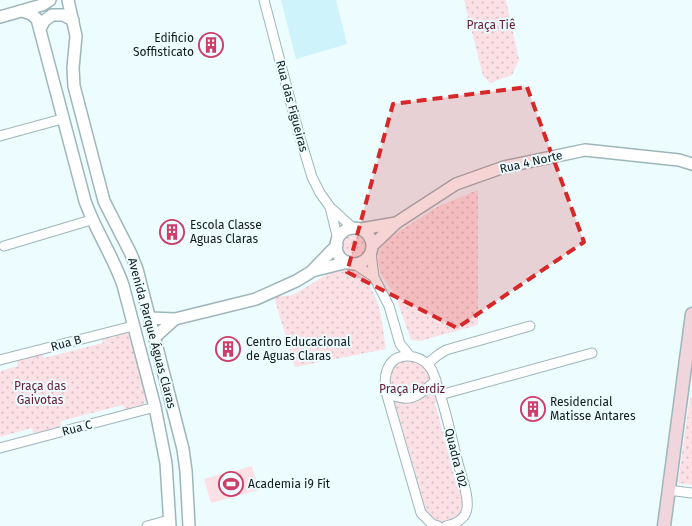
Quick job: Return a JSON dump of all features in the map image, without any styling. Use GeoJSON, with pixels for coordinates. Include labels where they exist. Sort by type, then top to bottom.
{"type":"FeatureCollection","features":[{"type":"Feature","properties":{"kind":"main road"},"geometry":{"type":"LineString","coordinates":[[664,526],[668,490],[687,383],[692,314]]}},
{"type":"Feature","properties":{"kind":"street"},"geometry":{"type":"LineString","coordinates":[[0,16],[42,5],[50,0]]}},
{"type":"Feature","properties":{"kind":"street","name":"Avenida Parque Águas Claras"},"geometry":{"type":"LineString","coordinates":[[68,0],[76,36],[73,68],[74,86],[106,206],[134,262],[155,336],[183,449],[189,526]]}},
{"type":"Feature","properties":{"kind":"street","name":"Rua das Figueiras"},"geometry":{"type":"LineString","coordinates":[[264,0],[302,147],[312,177],[330,207],[357,229]]}},
{"type":"Feature","properties":{"kind":"street","name":"Avenida Parque Águas Claras"},"geometry":{"type":"LineString","coordinates":[[22,11],[31,14],[37,19],[62,119],[91,220],[118,272],[155,407],[166,463],[169,523]]}},
{"type":"Feature","properties":{"kind":"street"},"geometry":{"type":"LineString","coordinates":[[40,29],[44,21],[52,15],[63,15],[73,20]]}},
{"type":"Feature","properties":{"kind":"street"},"geometry":{"type":"LineString","coordinates":[[0,136],[62,119]]}},
{"type":"Feature","properties":{"kind":"street","name":"Rua 4 Norte"},"geometry":{"type":"LineString","coordinates":[[372,249],[396,223],[456,184],[504,167],[585,150],[679,160],[692,164]]}},
{"type":"Feature","properties":{"kind":"street","name":"Rua 4 Norte"},"geometry":{"type":"LineString","coordinates":[[679,160],[692,157]]}},
{"type":"Feature","properties":{"kind":"street"},"geometry":{"type":"LineString","coordinates":[[75,166],[93,161]]}},
{"type":"Feature","properties":{"kind":"street","name":"Rua das Figueiras"},"geometry":{"type":"LineString","coordinates":[[330,207],[337,243]]}},
{"type":"Feature","properties":{"kind":"street"},"geometry":{"type":"LineString","coordinates":[[4,246],[91,220]]}},
{"type":"Feature","properties":{"kind":"street","name":"Rua 4 Norte"},"geometry":{"type":"LineString","coordinates":[[357,229],[396,223]]}},
{"type":"Feature","properties":{"kind":"street"},"geometry":{"type":"LineString","coordinates":[[311,272],[337,243],[344,231],[357,229],[370,237],[374,277],[389,306],[400,344],[410,356]]}},
{"type":"Feature","properties":{"kind":"street"},"geometry":{"type":"LineString","coordinates":[[337,243],[340,256],[374,277]]}},
{"type":"Feature","properties":{"kind":"street"},"geometry":{"type":"LineString","coordinates":[[150,318],[175,319],[256,299],[290,284],[311,272],[363,261],[372,249]]}},
{"type":"Feature","properties":{"kind":"street"},"geometry":{"type":"LineString","coordinates":[[155,336],[175,319]]}},
{"type":"Feature","properties":{"kind":"street","name":"Rua B"},"geometry":{"type":"LineString","coordinates":[[0,360],[133,326]]}},
{"type":"Feature","properties":{"kind":"street"},"geometry":{"type":"LineString","coordinates":[[438,526],[432,524],[421,513],[386,392],[384,381],[388,367],[398,358],[410,356],[418,358],[427,364],[446,350],[530,326]]}},
{"type":"Feature","properties":{"kind":"street"},"geometry":{"type":"LineString","coordinates":[[398,358],[400,344]]}},
{"type":"Feature","properties":{"kind":"street"},"geometry":{"type":"LineString","coordinates":[[440,395],[592,353]]}},
{"type":"Feature","properties":{"kind":"street","name":"Quadra 102"},"geometry":{"type":"LineString","coordinates":[[427,364],[436,380],[464,486],[467,508],[463,518],[454,524],[446,526]]}},
{"type":"Feature","properties":{"kind":"street"},"geometry":{"type":"LineString","coordinates":[[386,392],[394,397],[404,399],[415,397],[425,391],[436,380]]}},
{"type":"Feature","properties":{"kind":"street","name":"Rua C"},"geometry":{"type":"LineString","coordinates":[[0,448],[155,407]]}},
{"type":"Feature","properties":{"kind":"street"},"geometry":{"type":"LineString","coordinates":[[668,490],[692,493]]}},
{"type":"Feature","properties":{"kind":"street"},"geometry":{"type":"LineString","coordinates":[[147,526],[169,523]]}},
{"type":"Feature","properties":{"kind":"highlighted area"},"geometry":{"type":"Polygon","coordinates":[[[527,87],[584,242],[457,328],[347,272],[393,104],[527,87]]]}},
{"type":"Feature","properties":{"kind":"shaded area"},"geometry":{"type":"Polygon","coordinates":[[[281,0],[336,0],[347,44],[296,59],[281,0]]]}},
{"type":"Feature","properties":{"kind":"green space","name":"Praça Tiê"},"geometry":{"type":"Polygon","coordinates":[[[464,0],[506,0],[519,60],[512,75],[490,83],[483,76],[464,0]]]}},
{"type":"Feature","properties":{"kind":"green space"},"geometry":{"type":"Polygon","coordinates":[[[478,190],[478,325],[420,341],[411,340],[395,295],[381,274],[378,262],[379,252],[385,241],[439,206],[478,190]]]}},
{"type":"Feature","properties":{"kind":"green space"},"geometry":{"type":"Polygon","coordinates":[[[354,229],[366,234],[371,246],[366,258],[354,263],[342,258],[337,246],[342,234],[354,229]]]}},
{"type":"Feature","properties":{"kind":"green space"},"geometry":{"type":"Polygon","coordinates":[[[351,268],[361,276],[374,294],[381,314],[386,349],[295,367],[274,297],[293,295],[334,270],[351,268]]]}},
{"type":"Feature","properties":{"kind":"green space","name":"Praça das Gaivotas"},"geometry":{"type":"Polygon","coordinates":[[[125,332],[129,334],[147,399],[146,402],[138,408],[125,411],[123,405],[61,421],[58,429],[34,434],[32,428],[0,437],[0,371],[18,366],[16,359],[42,352],[44,358],[103,343],[101,336],[125,332]]]}},
{"type":"Feature","properties":{"kind":"green space","name":"Praça Perdiz"},"geometry":{"type":"Polygon","coordinates":[[[398,357],[427,364],[441,401],[435,403],[457,487],[464,486],[463,518],[446,526],[432,524],[416,499],[422,497],[398,413],[392,414],[386,375],[398,357]]]}},
{"type":"Feature","properties":{"kind":"green space"},"geometry":{"type":"Polygon","coordinates":[[[690,397],[692,397],[692,485],[678,483],[690,397]]]}},
{"type":"Feature","properties":{"kind":"green space","name":"Academia i9 Fit"},"geometry":{"type":"Polygon","coordinates":[[[252,466],[259,490],[211,503],[204,479],[252,466]]]}},
{"type":"Feature","properties":{"kind":"place","name":"Edificio Soffisticato"},"geometry":{"type":"Point","coordinates":[211,45]}},
{"type":"Feature","properties":{"kind":"place","name":"Escola Classe Aguas Claras"},"geometry":{"type":"Point","coordinates":[172,232]}},
{"type":"Feature","properties":{"kind":"place","name":"Centro Educacional de Aguas Claras"},"geometry":{"type":"Point","coordinates":[228,349]}},
{"type":"Feature","properties":{"kind":"place","name":"Residencial Matisse Antares"},"geometry":{"type":"Point","coordinates":[533,409]}},
{"type":"Feature","properties":{"kind":"place","name":"Academia i9 Fit"},"geometry":{"type":"Point","coordinates":[231,484]}}]}
